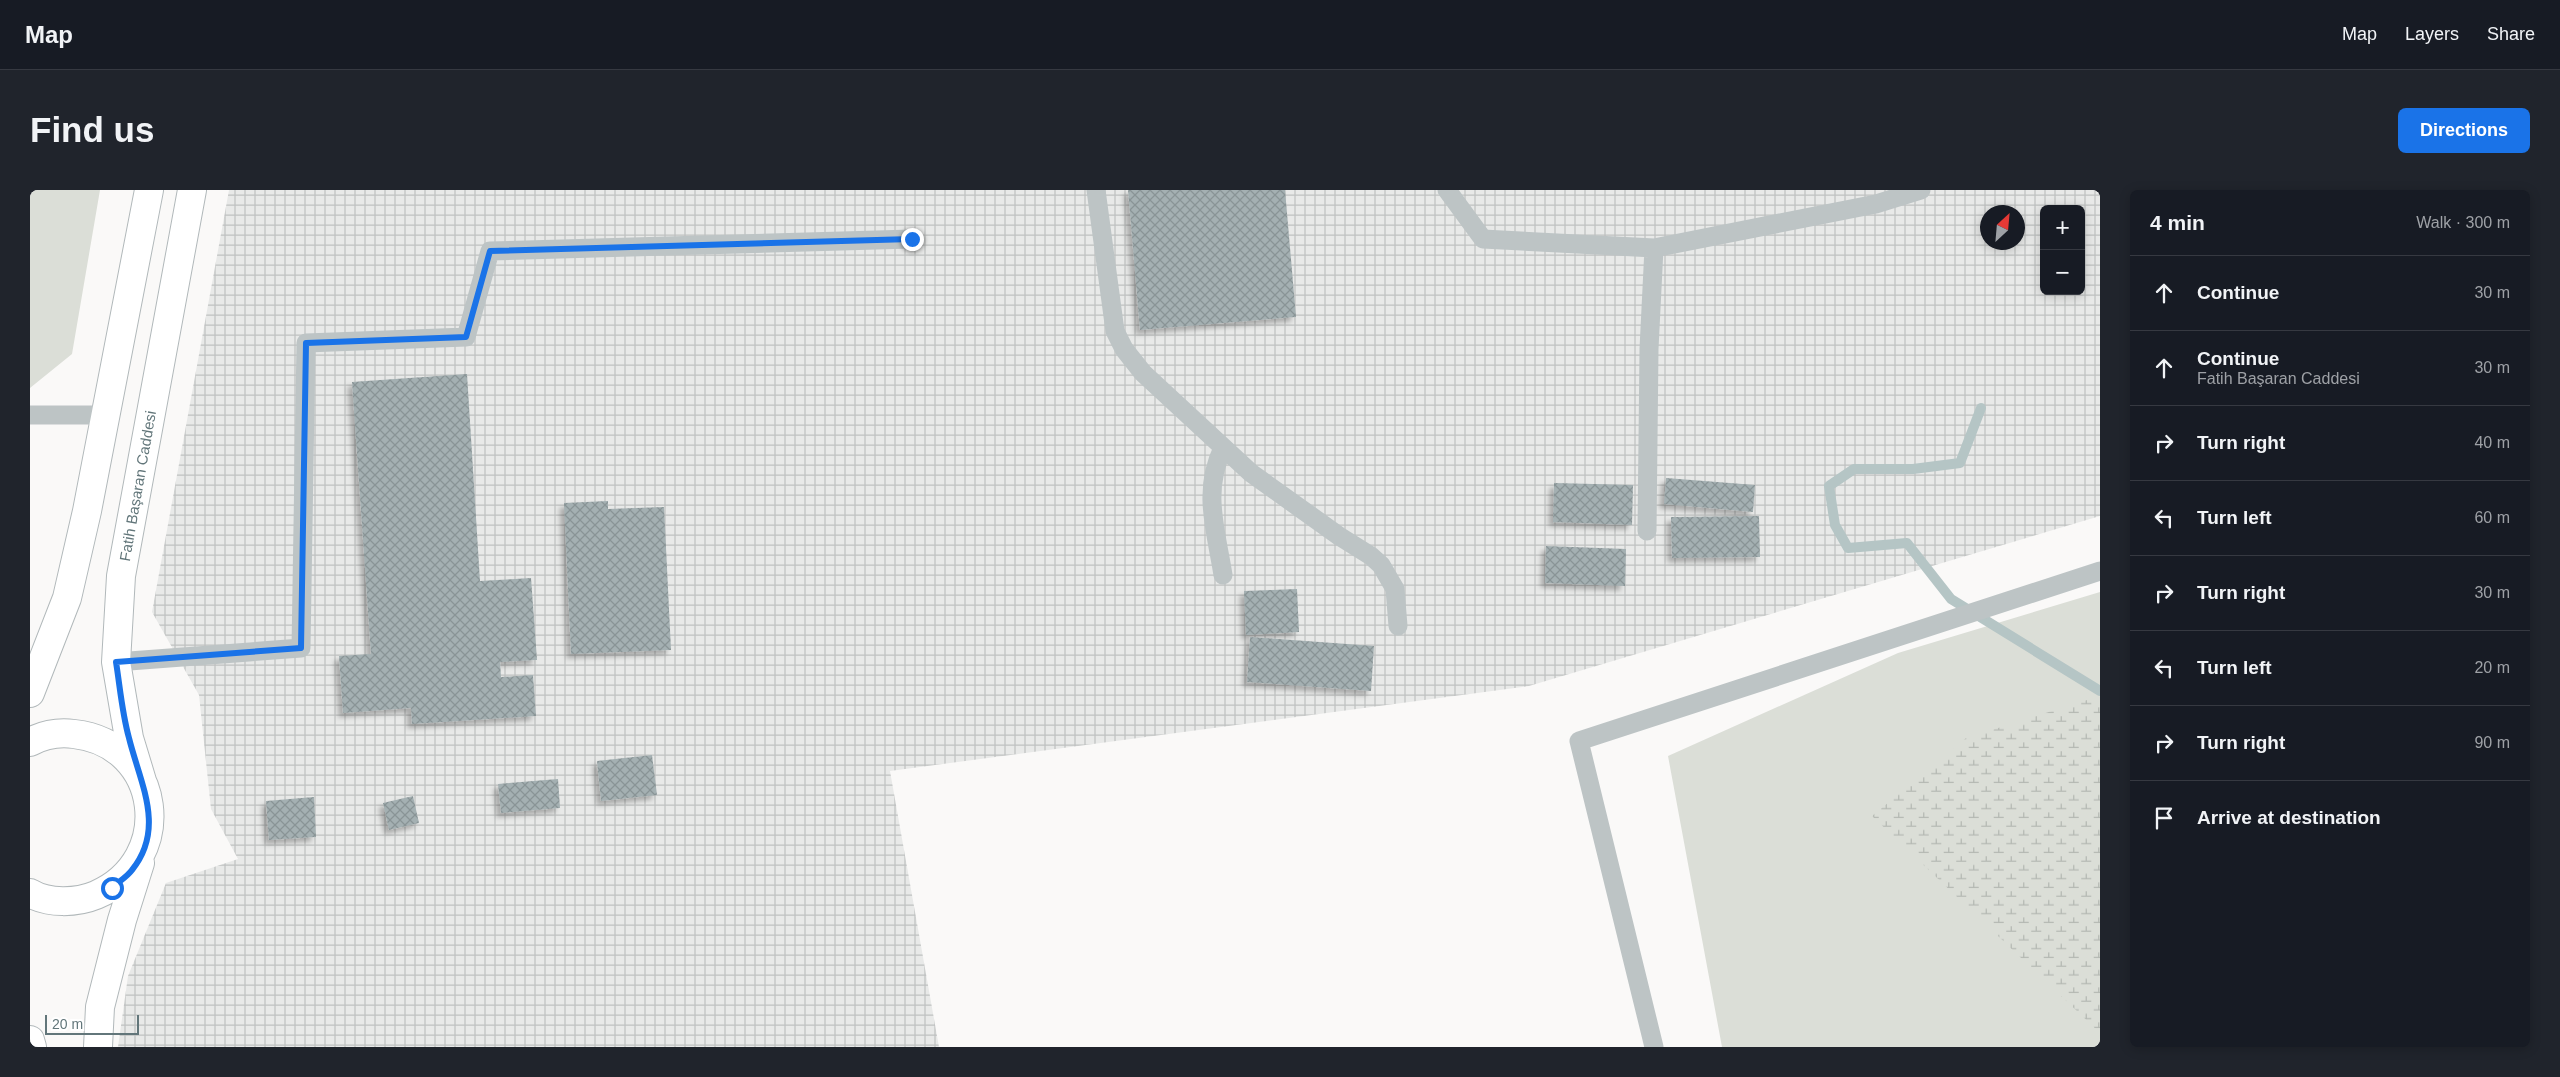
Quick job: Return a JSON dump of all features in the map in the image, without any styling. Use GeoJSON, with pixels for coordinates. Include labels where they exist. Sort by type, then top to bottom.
{"type":"FeatureCollection","features":[{"type":"Feature","properties":{"kind":"main road"},"geometry":{"type":"LineString","coordinates":[[30,693],[67,598],[106,415],[149,190]]}},
{"type":"Feature","properties":{"kind":"main road","name":"Fatih Başaran Caddesi"},"geometry":{"type":"LineString","coordinates":[[145,847],[150,825],[150,810],[129,738],[116,662],[121,576],[192,190]]}},
{"type":"Feature","properties":{"kind":"main road"},"geometry":{"type":"LineString","coordinates":[[30,742],[39,737],[63,733],[88,736],[112,746],[130,763],[142,781]]}},
{"type":"Feature","properties":{"kind":"main road"},"geometry":{"type":"LineString","coordinates":[[31,895],[60,901],[87,899],[112,888],[132,870],[145,847]]}},
{"type":"Feature","properties":{"kind":"main road"},"geometry":{"type":"LineString","coordinates":[[98,1047],[100,1008],[122,920],[145,847]]}},
{"type":"Feature","properties":{"kind":"main road"},"geometry":{"type":"LineString","coordinates":[[30,1040],[32,1047]]}},
{"type":"Feature","properties":{"kind":"lane"},"geometry":{"type":"LineString","coordinates":[[1096,190],[1115,331],[1124,350],[1143,373],[1251,473],[1382,565],[1395,590],[1398,626]]}},
{"type":"Feature","properties":{"kind":"lane"},"geometry":{"type":"LineString","coordinates":[[1446,190],[1483,239],[1654,248],[1876,204],[1921,190]]}},
{"type":"Feature","properties":{"kind":"lane"},"geometry":{"type":"LineString","coordinates":[[116,662],[301,648],[306,343],[466,337],[490,251],[912,239]]}},
{"type":"Feature","properties":{"kind":"lane"},"geometry":{"type":"LineString","coordinates":[[1648,531],[1649,349],[1654,248]]}},
{"type":"Feature","properties":{"kind":"lane"},"geometry":{"type":"LineString","coordinates":[[30,415],[106,415]]}},
{"type":"Feature","properties":{"kind":"lane"},"geometry":{"type":"LineString","coordinates":[[1223,448],[1213,472],[1211,502],[1223,575]]}},
{"type":"Feature","properties":{"kind":"lane"},"geometry":{"type":"LineString","coordinates":[[1654,1047],[1578,741],[2100,572]]}},
{"type":"Feature","properties":{"kind":"shaded area"},"geometry":{"type":"Polygon","coordinates":[[[229,190],[2100,190],[2100,516],[1529,686],[890,771],[939,1047],[118,1047],[128,976],[166,883],[238,859],[211,809],[199,695],[152,612],[229,190]]]}},
{"type":"Feature","properties":{"kind":"green space"},"geometry":{"type":"Polygon","coordinates":[[[30,190],[100,190],[72,354],[30,388],[30,190]]]}},
{"type":"Feature","properties":{"kind":"green space"},"geometry":{"type":"Polygon","coordinates":[[[2100,592],[2100,1047],[1722,1047],[1668,756],[1898,653],[2100,592]]]}},
{"type":"Feature","properties":{"kind":"green space"},"geometry":{"type":"Polygon","coordinates":[[[2100,696],[2100,1033],[1872,816],[1966,738],[2100,696]]]}},
{"type":"Feature","properties":{"kind":"building"},"geometry":{"type":"Polygon","coordinates":[[[1128,190],[1285,190],[1296,317],[1140,330],[1128,190]]]}},
{"type":"Feature","properties":{"kind":"building"},"geometry":{"type":"Polygon","coordinates":[[[467,374],[480,581],[531,578],[537,660],[500,662],[501,677],[533,675],[536,716],[412,724],[411,708],[343,713],[339,656],[371,654],[352,382],[467,374]]]}},
{"type":"Feature","properties":{"kind":"building"},"geometry":{"type":"Polygon","coordinates":[[[1666,478],[1755,485],[1753,512],[1664,504],[1666,478]]]}},
{"type":"Feature","properties":{"kind":"building"},"geometry":{"type":"Polygon","coordinates":[[[1554,483],[1633,485],[1632,525],[1553,522],[1554,483]]]}},
{"type":"Feature","properties":{"kind":"building"},"geometry":{"type":"Polygon","coordinates":[[[608,501],[608,509],[664,507],[671,650],[571,654],[564,503],[608,501]]]}},
{"type":"Feature","properties":{"kind":"building"},"geometry":{"type":"Polygon","coordinates":[[[1759,516],[1760,557],[1672,558],[1671,517],[1759,516]]]}},
{"type":"Feature","properties":{"kind":"building"},"geometry":{"type":"Polygon","coordinates":[[[1546,546],[1626,549],[1625,586],[1545,583],[1546,546]]]}},
{"type":"Feature","properties":{"kind":"building"},"geometry":{"type":"Polygon","coordinates":[[[1297,589],[1299,632],[1246,635],[1244,591],[1297,589]]]}},
{"type":"Feature","properties":{"kind":"building"},"geometry":{"type":"Polygon","coordinates":[[[1250,637],[1374,646],[1371,691],[1247,682],[1250,637]]]}},
{"type":"Feature","properties":{"kind":"building"},"geometry":{"type":"Polygon","coordinates":[[[652,755],[657,795],[601,801],[597,761],[652,755]]]}},
{"type":"Feature","properties":{"kind":"building"},"geometry":{"type":"Polygon","coordinates":[[[558,779],[560,808],[501,813],[498,784],[558,779]]]}},
{"type":"Feature","properties":{"kind":"building"},"geometry":{"type":"Polygon","coordinates":[[[413,796],[419,823],[389,830],[383,803],[413,796]]]}},
{"type":"Feature","properties":{"kind":"building"},"geometry":{"type":"Polygon","coordinates":[[[314,797],[316,837],[269,840],[266,801],[314,797]]]}},
{"type":"Feature","properties":{"kind":"waterway"},"geometry":{"type":"LineString","coordinates":[[1981,408],[1960,463],[1913,469],[1854,469],[1829,486],[1835,525],[1848,548],[1907,543],[1951,599],[2100,691]]}},
{"type":"Feature","properties":{"kind":"route"},"geometry":{"type":"LineString","coordinates":[[112,888],[132,870],[145,847],[150,825],[149,803],[122,708],[116,662],[301,648],[306,343],[466,337],[490,251],[912,239]]}}]}
